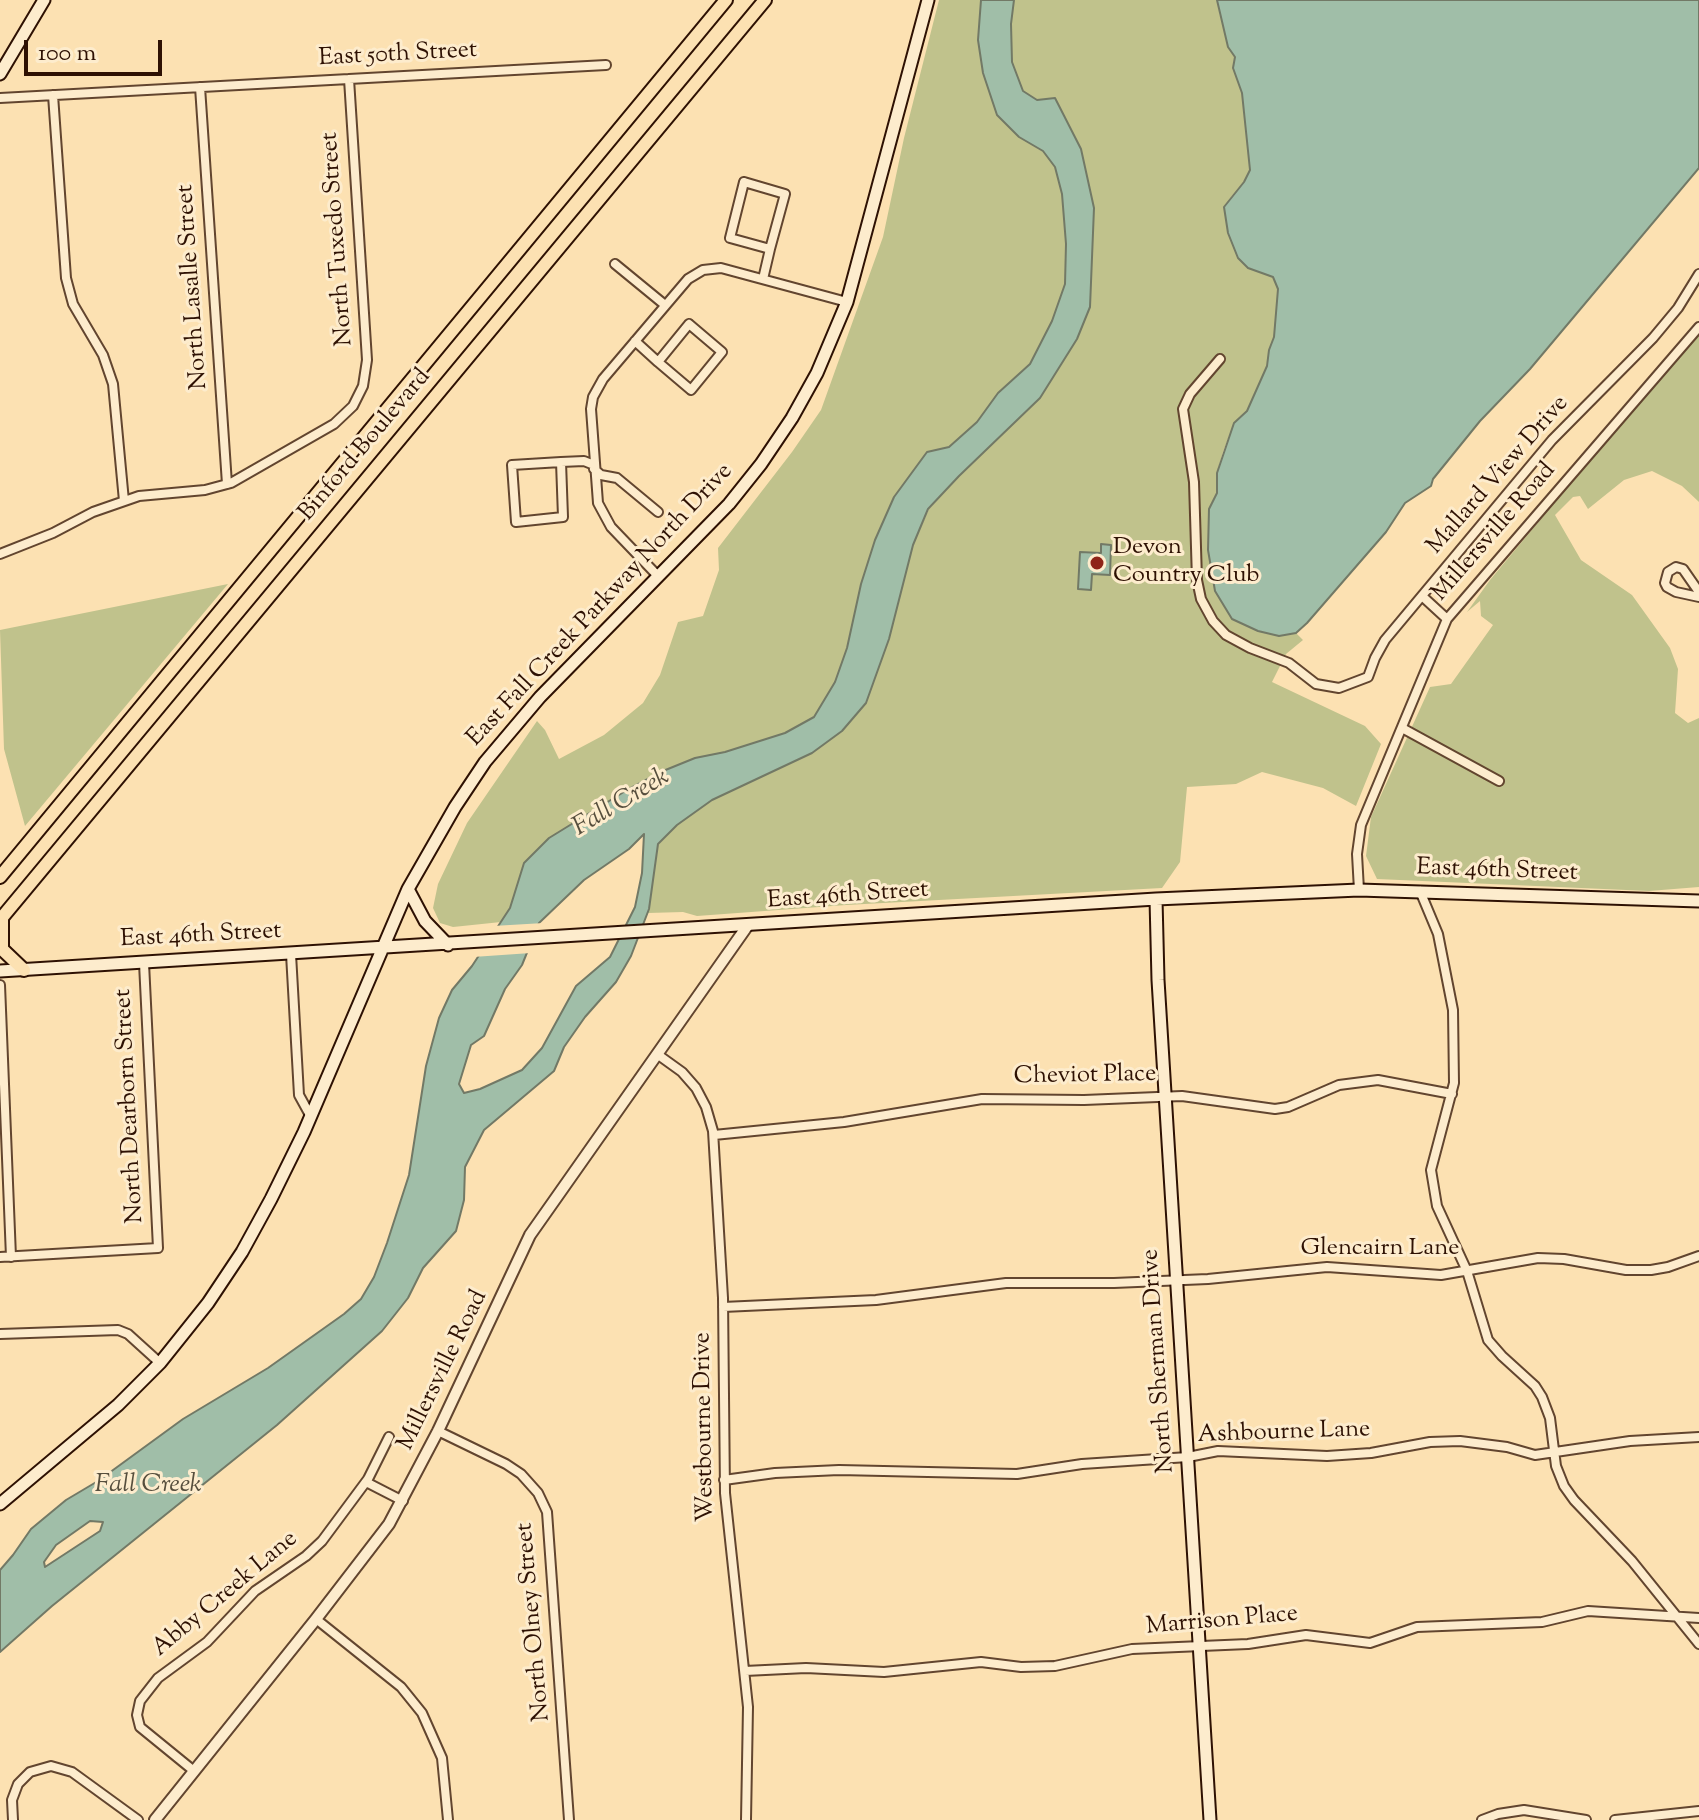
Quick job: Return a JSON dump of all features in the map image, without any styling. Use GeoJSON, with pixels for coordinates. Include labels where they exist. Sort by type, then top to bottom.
{"type":"FeatureCollection","features":[{"type":"Feature","properties":{"kind":"main road"},"geometry":{"type":"LineString","coordinates":[[0,74],[44,0]]}},
{"type":"Feature","properties":{"kind":"main road","name":"Binford Boulevard"},"geometry":{"type":"LineString","coordinates":[[0,877],[726,0]]}},
{"type":"Feature","properties":{"kind":"main road","name":"Binford Boulevard"},"geometry":{"type":"LineString","coordinates":[[1,918],[765,0]]}},
{"type":"Feature","properties":{"kind":"main road","name":"East Fall Creek Parkway North Drive"},"geometry":{"type":"LineString","coordinates":[[0,1504],[103,1419],[160,1363],[208,1303],[242,1252],[271,1199],[408,889],[436,837],[485,762],[540,697],[729,504],[771,450],[817,373],[847,302],[928,0]]}},
{"type":"Feature","properties":{"kind":"main road"},"geometry":{"type":"LineString","coordinates":[[408,889],[425,921],[448,945]]}},
{"type":"Feature","properties":{"kind":"main road","name":"East 46th Street"},"geometry":{"type":"LineString","coordinates":[[0,971],[1156,899],[1359,890],[1699,901]]}},
{"type":"Feature","properties":{"kind":"main road","name":"North Sherman Drive"},"geometry":{"type":"LineString","coordinates":[[1156,899],[1158,980],[1210,1820]]}},
{"type":"Feature","properties":{"kind":"main road"},"geometry":{"type":"LineString","coordinates":[[1,918],[2,949],[24,970]]}},
{"type":"Feature","properties":{"kind":"street","name":"East 50th Street"},"geometry":{"type":"LineString","coordinates":[[0,98],[606,65]]}},
{"type":"Feature","properties":{"kind":"street","name":"North Tuxedo Street"},"geometry":{"type":"LineString","coordinates":[[227,484],[334,424],[360,395],[367,360],[349,79]]}},
{"type":"Feature","properties":{"kind":"street","name":"North Lasalle Street"},"geometry":{"type":"LineString","coordinates":[[200,87],[227,484]]}},
{"type":"Feature","properties":{"kind":"street"},"geometry":{"type":"LineString","coordinates":[[53,95],[66,278],[73,304],[103,355],[113,384],[124,501]]}},
{"type":"Feature","properties":{"kind":"street"},"geometry":{"type":"LineString","coordinates":[[763,279],[785,194],[744,182],[730,238],[770,249]]}},
{"type":"Feature","properties":{"kind":"street"},"geometry":{"type":"LineString","coordinates":[[615,264],[665,305]]}},
{"type":"Feature","properties":{"kind":"street"},"geometry":{"type":"LineString","coordinates":[[657,575],[608,524],[597,499],[591,413],[593,397],[603,379],[688,279],[703,270],[721,268],[847,302]]}},
{"type":"Feature","properties":{"kind":"street","name":"Mallard View Drive"},"geometry":{"type":"LineString","coordinates":[[1220,359],[1190,394],[1183,409],[1194,482],[1197,583],[1201,599],[1213,621],[1226,635],[1289,663],[1308,679],[1325,687],[1350,685],[1368,677],[1382,645],[1422,596],[1552,440],[1653,338],[1678,308],[1699,274]]}},
{"type":"Feature","properties":{"kind":"street"},"geometry":{"type":"LineString","coordinates":[[635,341],[658,362],[691,390],[722,352],[689,324],[658,362]]}},
{"type":"Feature","properties":{"kind":"street","name":"Millersville Road"},"geometry":{"type":"LineString","coordinates":[[1359,890],[1357,854],[1361,825],[1447,619],[1699,327]]}},
{"type":"Feature","properties":{"kind":"street"},"geometry":{"type":"LineString","coordinates":[[561,462],[563,517],[516,522],[512,465],[561,462],[584,461],[601,475],[617,478],[658,512]]}},
{"type":"Feature","properties":{"kind":"street"},"geometry":{"type":"LineString","coordinates":[[0,554],[139,496],[198,491],[227,484]]}},
{"type":"Feature","properties":{"kind":"street"},"geometry":{"type":"LineString","coordinates":[[1422,596],[1447,619]]}},
{"type":"Feature","properties":{"kind":"street"},"geometry":{"type":"LineString","coordinates":[[1402,728],[1499,781]]}},
{"type":"Feature","properties":{"kind":"street"},"geometry":{"type":"LineString","coordinates":[[1420,891],[1438,934],[1451,989],[1455,1057],[1452,1094],[1433,1156],[1431,1178],[1437,1206],[1467,1271],[1488,1340],[1530,1380],[1542,1397],[1550,1418],[1558,1474],[1569,1493],[1632,1561],[1699,1644]]}},
{"type":"Feature","properties":{"kind":"street","name":"Millersville Road"},"geometry":{"type":"LineString","coordinates":[[155,1820],[389,1524],[438,1431],[530,1235],[748,925]]}},
{"type":"Feature","properties":{"kind":"street"},"geometry":{"type":"LineString","coordinates":[[291,954],[299,1095],[310,1115]]}},
{"type":"Feature","properties":{"kind":"street","name":"North Dearborn Street"},"geometry":{"type":"LineString","coordinates":[[11,1257],[158,1248],[144,963]]}},
{"type":"Feature","properties":{"kind":"street"},"geometry":{"type":"LineString","coordinates":[[0,985],[11,1257],[0,1257]]}},
{"type":"Feature","properties":{"kind":"street","name":"Westbourne Drive"},"geometry":{"type":"LineString","coordinates":[[657,1054],[682,1072],[698,1092],[708,1111],[714,1135],[723,1307],[724,1480],[745,1671],[748,1743],[746,1820]]}},
{"type":"Feature","properties":{"kind":"street","name":"Cheviot Place"},"geometry":{"type":"LineString","coordinates":[[714,1135],[844,1122],[982,1099],[1203,1097],[1275,1109],[1288,1107],[1339,1085],[1378,1080],[1452,1094]]}},
{"type":"Feature","properties":{"kind":"street","name":"Glencairn Lane"},"geometry":{"type":"LineString","coordinates":[[723,1307],[876,1300],[1006,1283],[1177,1280],[1338,1267],[1424,1275],[1467,1271],[1542,1257],[1613,1269],[1651,1270],[1699,1256]]}},
{"type":"Feature","properties":{"kind":"street"},"geometry":{"type":"LineString","coordinates":[[0,1334],[118,1330],[128,1334],[160,1363]]}},
{"type":"Feature","properties":{"kind":"street","name":"North Olney Street"},"geometry":{"type":"LineString","coordinates":[[438,1431],[521,1474],[536,1489],[547,1512],[569,1820]]}},
{"type":"Feature","properties":{"kind":"street","name":"Abby Creek Lane"},"geometry":{"type":"LineString","coordinates":[[194,1771],[140,1727],[137,1715],[140,1701],[158,1678],[207,1642],[255,1591],[315,1547],[366,1482],[389,1437]]}},
{"type":"Feature","properties":{"kind":"street","name":"Ashbourne Lane"},"geometry":{"type":"LineString","coordinates":[[724,1480],[788,1472],[839,1470],[1017,1474],[1082,1464],[1188,1457],[1236,1450],[1287,1456],[1349,1455],[1430,1442],[1460,1441],[1494,1444],[1535,1455],[1643,1440],[1699,1437]]}},
{"type":"Feature","properties":{"kind":"street"},"geometry":{"type":"LineString","coordinates":[[366,1482],[403,1501]]}},
{"type":"Feature","properties":{"kind":"street","name":"Marrison Place"},"geometry":{"type":"LineString","coordinates":[[745,1671],[806,1668],[884,1672],[981,1662],[1021,1667],[1055,1666],[1132,1649],[1248,1644],[1314,1635],[1370,1643],[1417,1627],[1542,1622],[1588,1611],[1699,1618]]}},
{"type":"Feature","properties":{"kind":"street"},"geometry":{"type":"LineString","coordinates":[[316,1619],[401,1687],[420,1709],[442,1758],[448,1820]]}},
{"type":"Feature","properties":{"kind":"street"},"geometry":{"type":"LineString","coordinates":[[13,1820],[12,1800],[18,1784],[30,1772],[51,1766],[72,1772],[138,1820]]}},
{"type":"Feature","properties":{"kind":"street"},"geometry":{"type":"LineString","coordinates":[[1482,1820],[1524,1810],[1586,1820]]}},
{"type":"Feature","properties":{"kind":"street"},"geometry":{"type":"LineString","coordinates":[[1615,1820],[1699,1811]]}},
{"type":"Feature","properties":{"kind":"green space"},"geometry":{"type":"Polygon","coordinates":[[[939,0],[981,0],[978,40],[983,73],[997,115],[1019,137],[1043,151],[1055,167],[1062,194],[1065,284],[1052,321],[1030,364],[998,393],[977,422],[949,447],[927,452],[875,540],[861,584],[847,648],[835,682],[814,717],[785,733],[695,758],[663,771],[549,838],[524,863],[510,908],[501,922],[453,927],[440,923],[433,908],[438,884],[467,823],[537,721],[545,730],[559,759],[604,735],[643,703],[660,675],[678,622],[703,616],[719,570],[718,548],[821,410],[883,237],[939,0]]]}},
{"type":"Feature","properties":{"kind":"green space"},"geometry":{"type":"Polygon","coordinates":[[[1014,0],[1217,0],[1235,57],[1233,68],[1242,93],[1250,170],[1245,182],[1231,197],[1228,233],[1238,258],[1248,268],[1273,277],[1278,289],[1274,337],[1267,366],[1247,412],[1234,423],[1217,472],[1217,493],[1209,509],[1208,550],[1215,591],[1232,619],[1258,631],[1279,636],[1296,633],[1303,640],[1286,654],[1272,682],[1365,726],[1381,744],[1356,806],[1323,788],[1262,772],[1236,784],[1187,787],[1180,862],[1162,888],[697,916],[683,912],[648,913],[658,845],[677,825],[712,800],[812,753],[866,703],[889,639],[913,545],[929,509],[1040,398],[1077,339],[1090,307],[1094,208],[1081,149],[1037,100],[1023,91],[1012,62],[1014,0]]]}},
{"type":"Feature","properties":{"kind":"green space"},"geometry":{"type":"Polygon","coordinates":[[[1699,335],[1699,502],[1682,486],[1652,471],[1624,480],[1588,509],[1580,496],[1573,497],[1555,515],[1581,560],[1632,595],[1670,648],[1678,669],[1675,713],[1688,723],[1699,718],[1699,887],[1649,891],[1377,879],[1366,856],[1371,817],[1430,687],[1451,684],[1493,625],[1481,616],[1480,601],[1467,612],[1585,466],[1699,335]]]}},
{"type":"Feature","properties":{"kind":"green space"},"geometry":{"type":"Polygon","coordinates":[[[228,584],[25,826],[4,749],[0,630],[228,584]]]}},
{"type":"Feature","properties":{"kind":"water","name":"Fall Creek"},"geometry":{"type":"Polygon","coordinates":[[[981,0],[1014,0],[1012,62],[1023,91],[1037,100],[1055,98],[1081,149],[1094,208],[1090,307],[1077,339],[1040,398],[928,509],[913,545],[889,639],[866,703],[842,731],[812,753],[712,800],[677,825],[658,844],[649,909],[631,956],[616,982],[564,1047],[554,1071],[484,1130],[465,1167],[464,1200],[456,1231],[423,1268],[408,1298],[382,1331],[277,1425],[52,1606],[0,1652],[0,1570],[31,1529],[66,1500],[98,1481],[183,1419],[268,1368],[361,1299],[374,1277],[409,1175],[426,1066],[439,1018],[452,990],[472,966],[510,908],[524,863],[549,838],[663,771],[695,758],[785,733],[814,717],[835,682],[875,540],[894,497],[927,452],[949,447],[977,422],[998,393],[1030,364],[1052,321],[1065,284],[1062,194],[1055,167],[1043,151],[1019,137],[997,115],[983,73],[978,40],[981,0]],[[644,834],[629,849],[584,880],[539,923],[522,965],[505,989],[484,1036],[471,1045],[459,1084],[464,1093],[522,1070],[542,1048],[576,986],[610,957],[635,907],[642,873],[644,834]],[[90,1521],[56,1545],[44,1562],[45,1567],[100,1531],[103,1522],[90,1521]]]}},
{"type":"Feature","properties":{"kind":"water"},"geometry":{"type":"Polygon","coordinates":[[[1217,0],[1699,0],[1699,168],[1530,369],[1480,421],[1433,479],[1431,486],[1405,503],[1386,532],[1307,623],[1296,633],[1279,636],[1258,631],[1232,619],[1215,591],[1208,550],[1209,509],[1217,493],[1217,473],[1234,423],[1247,411],[1267,366],[1274,337],[1278,289],[1273,277],[1248,268],[1238,258],[1228,233],[1224,207],[1250,170],[1242,93],[1233,68],[1235,57],[1228,47],[1217,0]]]}},
{"type":"Feature","properties":{"kind":"water"},"geometry":{"type":"Polygon","coordinates":[[[1101,544],[1111,545],[1110,575],[1092,574],[1091,590],[1078,589],[1080,552],[1101,553],[1101,544]]]}},
{"type":"Feature","properties":{"kind":"pier"},"geometry":{"type":"Polygon","coordinates":[[[544,923],[531,953],[473,957],[493,926],[544,923]]]}},
{"type":"Feature","properties":{"kind":"place","name":"Devon Country Club"},"geometry":{"type":"Point","coordinates":[1097,563]}}]}
